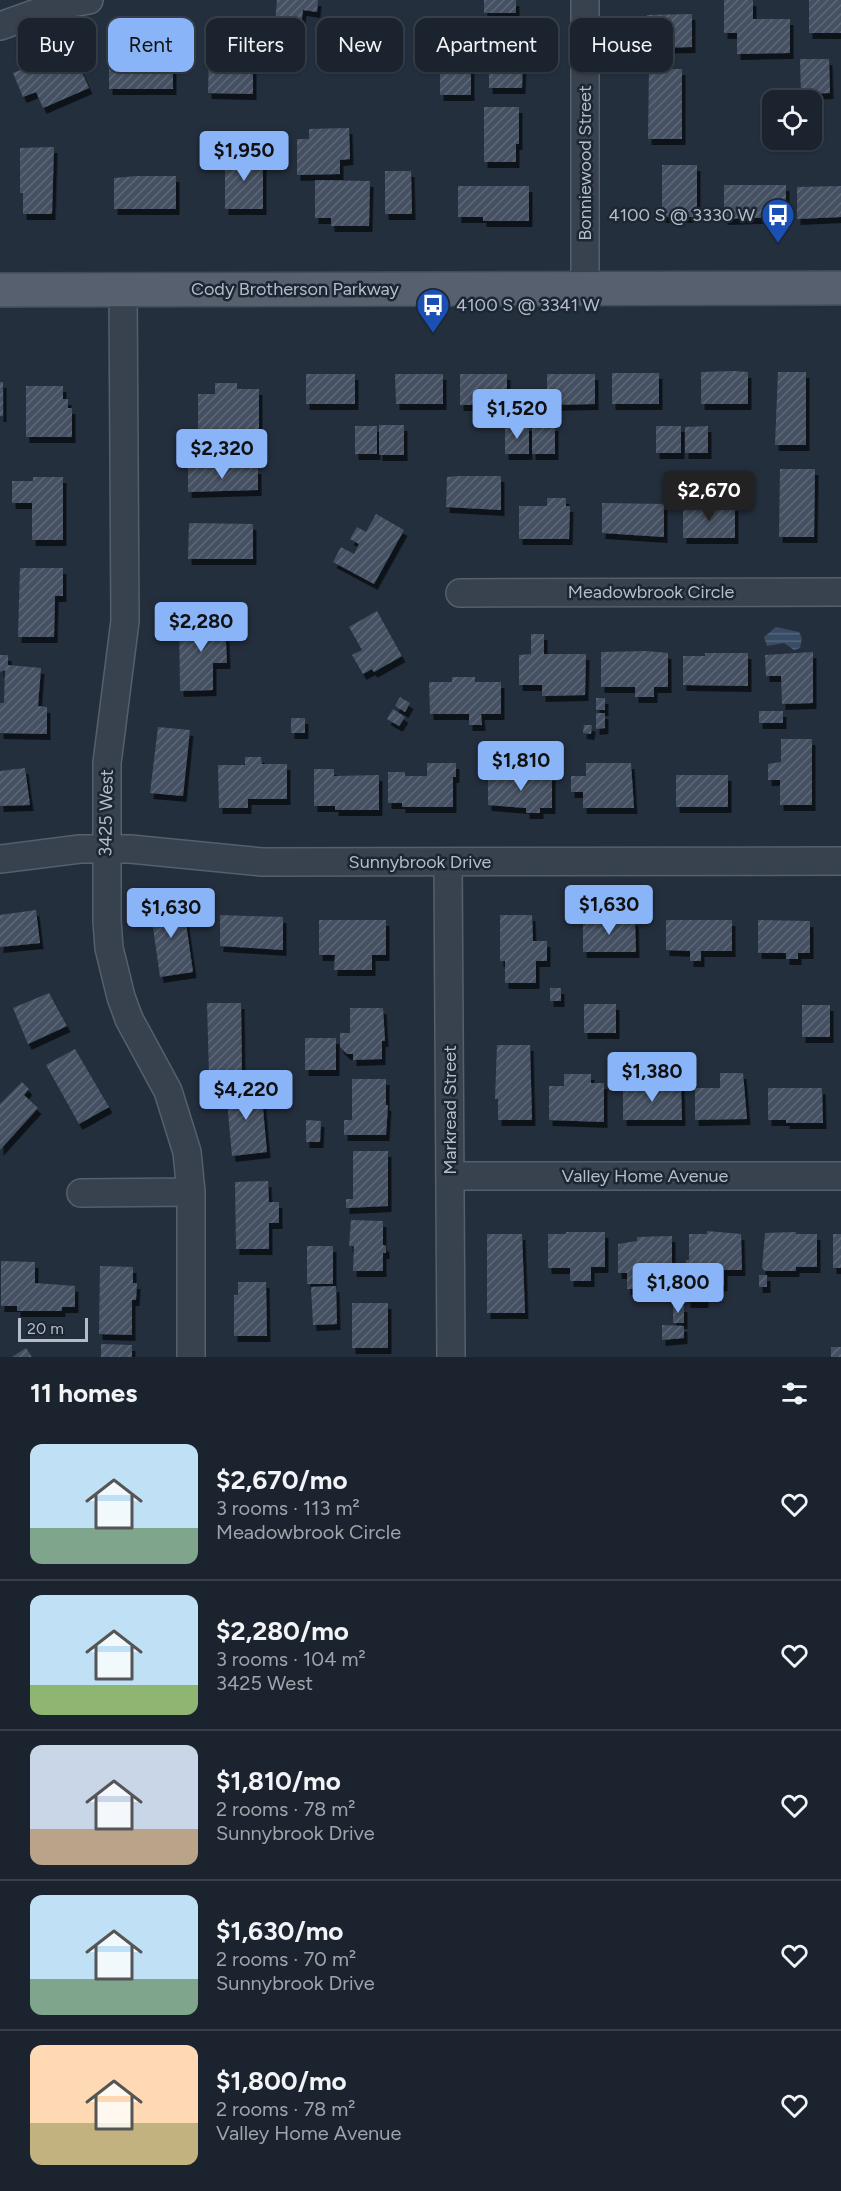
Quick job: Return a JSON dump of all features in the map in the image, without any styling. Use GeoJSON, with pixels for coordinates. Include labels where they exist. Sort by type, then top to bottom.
{"type":"FeatureCollection","features":[{"type":"Feature","properties":{"kind":"main road","name":"Cody Brotherson Parkway"},"geometry":{"type":"LineString","coordinates":[[0,290],[841,288]]}},
{"type":"Feature","properties":{"kind":"street"},"geometry":{"type":"LineString","coordinates":[[0,26],[40,11],[89,0]]}},
{"type":"Feature","properties":{"kind":"street","name":"Bonniewood Street"},"geometry":{"type":"LineString","coordinates":[[585,0],[585,289]]}},
{"type":"Feature","properties":{"kind":"street","name":"3425 West"},"geometry":{"type":"LineString","coordinates":[[123,290],[125,621],[108,745],[105,849],[107,921],[114,972],[129,1019],[168,1091],[187,1152],[191,1191],[190,1357]]}},
{"type":"Feature","properties":{"kind":"street","name":"Meadowbrook Circle"},"geometry":{"type":"LineString","coordinates":[[460,593],[841,592]]}},
{"type":"Feature","properties":{"kind":"street","name":"Sunnybrook Drive"},"geometry":{"type":"LineString","coordinates":[[0,859],[61,851],[105,849],[166,851],[262,862],[841,861]]}},
{"type":"Feature","properties":{"kind":"street","name":"Markread Street"},"geometry":{"type":"LineString","coordinates":[[448,862],[451,1357]]}},
{"type":"Feature","properties":{"kind":"street","name":"Valley Home Avenue"},"geometry":{"type":"LineString","coordinates":[[450,1176],[841,1176]]}},
{"type":"Feature","properties":{"kind":"street"},"geometry":{"type":"LineString","coordinates":[[81,1193],[191,1191]]}},
{"type":"Feature","properties":{"kind":"water"},"geometry":{"type":"Polygon","coordinates":[[[776,627],[799,632],[802,638],[800,648],[794,650],[784,643],[767,646],[764,637],[776,627]]]}},
{"type":"Feature","properties":{"kind":"building"},"geometry":{"type":"Polygon","coordinates":[[[277,0],[318,0],[317,12],[303,10],[302,18],[276,18],[277,0]]]}},
{"type":"Feature","properties":{"kind":"building"},"geometry":{"type":"Polygon","coordinates":[[[484,0],[516,0],[516,13],[484,13],[484,0]]]}},
{"type":"Feature","properties":{"kind":"building"},"geometry":{"type":"Polygon","coordinates":[[[724,0],[753,0],[753,19],[790,19],[790,53],[737,54],[737,33],[724,33],[724,0]]]}},
{"type":"Feature","properties":{"kind":"building"},"geometry":{"type":"Polygon","coordinates":[[[809,0],[841,0],[841,33],[809,33],[809,0]]]}},
{"type":"Feature","properties":{"kind":"building"},"geometry":{"type":"Polygon","coordinates":[[[692,14],[692,47],[673,47],[673,18],[647,18],[647,15],[692,14]]]}},
{"type":"Feature","properties":{"kind":"building"},"geometry":{"type":"Polygon","coordinates":[[[800,59],[829,59],[830,93],[822,93],[822,90],[801,90],[800,59]]]}},
{"type":"Feature","properties":{"kind":"building"},"geometry":{"type":"Polygon","coordinates":[[[673,69],[682,69],[682,139],[648,139],[649,72],[673,72],[673,69]]]}},
{"type":"Feature","properties":{"kind":"building"},"geometry":{"type":"Polygon","coordinates":[[[18,71],[82,72],[89,88],[43,108],[36,92],[23,97],[13,73],[18,71]]]}},
{"type":"Feature","properties":{"kind":"building"},"geometry":{"type":"Polygon","coordinates":[[[109,72],[173,72],[173,89],[109,89],[109,72]]]}},
{"type":"Feature","properties":{"kind":"building"},"geometry":{"type":"Polygon","coordinates":[[[209,72],[253,72],[253,94],[208,93],[209,72]]]}},
{"type":"Feature","properties":{"kind":"building"},"geometry":{"type":"Polygon","coordinates":[[[440,72],[471,72],[471,95],[440,95],[440,72]]]}},
{"type":"Feature","properties":{"kind":"building"},"geometry":{"type":"Polygon","coordinates":[[[489,72],[523,72],[522,88],[489,88],[489,72]]]}},
{"type":"Feature","properties":{"kind":"building"},"geometry":{"type":"Polygon","coordinates":[[[484,107],[519,107],[519,144],[516,144],[516,162],[484,162],[484,107]]]}},
{"type":"Feature","properties":{"kind":"building"},"geometry":{"type":"Polygon","coordinates":[[[349,128],[350,159],[340,160],[340,174],[297,175],[297,139],[309,139],[309,129],[349,128]]]}},
{"type":"Feature","properties":{"kind":"building"},"geometry":{"type":"Polygon","coordinates":[[[54,147],[52,214],[23,214],[23,193],[20,193],[20,148],[54,147]]]}},
{"type":"Feature","properties":{"kind":"building"},"geometry":{"type":"Polygon","coordinates":[[[225,154],[263,154],[263,209],[225,209],[225,154]]]}},
{"type":"Feature","properties":{"kind":"building"},"geometry":{"type":"Polygon","coordinates":[[[662,165],[697,165],[697,217],[662,217],[662,165]]]}},
{"type":"Feature","properties":{"kind":"building"},"geometry":{"type":"Polygon","coordinates":[[[385,171],[411,171],[412,214],[385,214],[385,171]]]}},
{"type":"Feature","properties":{"kind":"building"},"geometry":{"type":"Polygon","coordinates":[[[176,176],[176,209],[114,209],[114,178],[176,176]]]}},
{"type":"Feature","properties":{"kind":"building"},"geometry":{"type":"Polygon","coordinates":[[[315,180],[370,181],[369,226],[331,226],[331,218],[315,218],[315,180]]]}},
{"type":"Feature","properties":{"kind":"building"},"geometry":{"type":"Polygon","coordinates":[[[724,185],[786,185],[786,217],[724,219],[724,185]]]}},
{"type":"Feature","properties":{"kind":"building"},"geometry":{"type":"Polygon","coordinates":[[[458,186],[529,186],[529,221],[483,221],[483,217],[458,217],[458,186]]]}},
{"type":"Feature","properties":{"kind":"building"},"geometry":{"type":"Polygon","coordinates":[[[841,186],[841,217],[797,219],[797,187],[841,186]]]}},
{"type":"Feature","properties":{"kind":"building"},"geometry":{"type":"Polygon","coordinates":[[[701,372],[748,372],[748,404],[701,404],[701,372]]]}},
{"type":"Feature","properties":{"kind":"building"},"geometry":{"type":"Polygon","coordinates":[[[778,372],[806,372],[806,445],[775,445],[778,372]]]}},
{"type":"Feature","properties":{"kind":"building"},"geometry":{"type":"Polygon","coordinates":[[[612,373],[659,373],[659,404],[612,404],[612,373]]]}},
{"type":"Feature","properties":{"kind":"building"},"geometry":{"type":"Polygon","coordinates":[[[306,374],[355,374],[355,404],[306,404],[306,374]]]}},
{"type":"Feature","properties":{"kind":"building"},"geometry":{"type":"Polygon","coordinates":[[[395,374],[443,374],[443,404],[396,404],[395,374]]]}},
{"type":"Feature","properties":{"kind":"building"},"geometry":{"type":"Polygon","coordinates":[[[460,374],[507,374],[507,405],[460,405],[460,374]]]}},
{"type":"Feature","properties":{"kind":"building"},"geometry":{"type":"Polygon","coordinates":[[[547,374],[595,374],[595,404],[547,405],[547,374]]]}},
{"type":"Feature","properties":{"kind":"building"},"geometry":{"type":"Polygon","coordinates":[[[0,382],[3,382],[3,416],[0,416],[0,382]]]}},
{"type":"Feature","properties":{"kind":"building"},"geometry":{"type":"Polygon","coordinates":[[[215,383],[237,383],[237,389],[259,389],[259,431],[217,431],[217,441],[210,441],[210,431],[198,431],[198,394],[215,394],[215,383]]]}},
{"type":"Feature","properties":{"kind":"building"},"geometry":{"type":"Polygon","coordinates":[[[26,386],[63,386],[63,399],[68,399],[68,408],[72,408],[72,437],[26,437],[26,386]]]}},
{"type":"Feature","properties":{"kind":"building"},"geometry":{"type":"Polygon","coordinates":[[[379,425],[404,425],[404,455],[379,455],[379,425]]]}},
{"type":"Feature","properties":{"kind":"building"},"geometry":{"type":"Polygon","coordinates":[[[505,425],[529,425],[529,454],[505,454],[505,425]]]}},
{"type":"Feature","properties":{"kind":"building"},"geometry":{"type":"Polygon","coordinates":[[[532,425],[555,425],[555,454],[532,454],[532,425]]]}},
{"type":"Feature","properties":{"kind":"building"},"geometry":{"type":"Polygon","coordinates":[[[355,426],[377,426],[377,454],[355,454],[355,426]]]}},
{"type":"Feature","properties":{"kind":"building"},"geometry":{"type":"Polygon","coordinates":[[[656,426],[681,426],[681,453],[656,453],[656,426]]]}},
{"type":"Feature","properties":{"kind":"building"},"geometry":{"type":"Polygon","coordinates":[[[708,426],[708,453],[685,453],[685,427],[708,426]]]}},
{"type":"Feature","properties":{"kind":"building"},"geometry":{"type":"Polygon","coordinates":[[[188,468],[258,468],[258,490],[188,492],[188,468]]]}},
{"type":"Feature","properties":{"kind":"building"},"geometry":{"type":"Polygon","coordinates":[[[780,469],[815,469],[814,537],[779,537],[780,469]]]}},
{"type":"Feature","properties":{"kind":"building"},"geometry":{"type":"Polygon","coordinates":[[[501,476],[501,510],[446,507],[447,477],[501,476]]]}},
{"type":"Feature","properties":{"kind":"building"},"geometry":{"type":"Polygon","coordinates":[[[33,477],[63,477],[63,540],[32,540],[32,503],[12,503],[12,481],[33,481],[33,477]]]}},
{"type":"Feature","properties":{"kind":"building"},"geometry":{"type":"Polygon","coordinates":[[[547,498],[566,498],[566,506],[570,506],[569,539],[519,539],[519,506],[547,506],[547,498]]]}},
{"type":"Feature","properties":{"kind":"building"},"geometry":{"type":"Polygon","coordinates":[[[602,503],[664,504],[664,537],[602,533],[602,503]]]}},
{"type":"Feature","properties":{"kind":"building"},"geometry":{"type":"Polygon","coordinates":[[[683,505],[735,505],[735,538],[683,538],[683,505]]]}},
{"type":"Feature","properties":{"kind":"building"},"geometry":{"type":"Polygon","coordinates":[[[376,514],[404,530],[374,584],[333,562],[341,547],[354,554],[359,544],[350,539],[357,527],[366,532],[376,514]]]}},
{"type":"Feature","properties":{"kind":"building"},"geometry":{"type":"Polygon","coordinates":[[[189,523],[253,524],[253,559],[188,559],[189,523]]]}},
{"type":"Feature","properties":{"kind":"building"},"geometry":{"type":"Polygon","coordinates":[[[20,568],[63,568],[63,596],[55,596],[54,637],[18,637],[20,568]]]}},
{"type":"Feature","properties":{"kind":"building"},"geometry":{"type":"Polygon","coordinates":[[[377,611],[402,656],[374,672],[372,669],[363,674],[352,655],[362,650],[349,627],[377,611]]]}},
{"type":"Feature","properties":{"kind":"building"},"geometry":{"type":"Polygon","coordinates":[[[179,621],[225,621],[227,663],[213,663],[213,690],[180,691],[179,621]]]}},
{"type":"Feature","properties":{"kind":"building"},"geometry":{"type":"Polygon","coordinates":[[[531,634],[544,634],[544,654],[586,654],[585,695],[542,696],[542,685],[519,685],[519,655],[531,654],[531,634]]]}},
{"type":"Feature","properties":{"kind":"building"},"geometry":{"type":"Polygon","coordinates":[[[601,652],[668,653],[668,687],[654,687],[654,697],[635,697],[635,687],[601,687],[601,652]]]}},
{"type":"Feature","properties":{"kind":"building"},"geometry":{"type":"Polygon","coordinates":[[[813,652],[813,703],[782,704],[781,676],[766,676],[765,655],[813,652]]]}},
{"type":"Feature","properties":{"kind":"building"},"geometry":{"type":"Polygon","coordinates":[[[705,653],[748,653],[748,686],[683,685],[683,656],[705,656],[705,653]]]}},
{"type":"Feature","properties":{"kind":"building"},"geometry":{"type":"Polygon","coordinates":[[[0,655],[8,655],[8,665],[41,668],[38,706],[47,707],[47,734],[0,733],[0,703],[4,703],[5,670],[0,672],[0,655]]]}},
{"type":"Feature","properties":{"kind":"building"},"geometry":{"type":"Polygon","coordinates":[[[452,677],[475,677],[475,682],[501,682],[501,714],[481,714],[482,725],[469,725],[469,714],[430,714],[429,682],[452,682],[452,677]]]}},
{"type":"Feature","properties":{"kind":"building"},"geometry":{"type":"Polygon","coordinates":[[[400,697],[410,703],[405,712],[395,706],[400,697]]]}},
{"type":"Feature","properties":{"kind":"building"},"geometry":{"type":"Polygon","coordinates":[[[596,698],[605,698],[605,710],[596,710],[596,698]]]}},
{"type":"Feature","properties":{"kind":"building"},"geometry":{"type":"Polygon","coordinates":[[[393,709],[405,717],[399,726],[387,719],[393,709]]]}},
{"type":"Feature","properties":{"kind":"building"},"geometry":{"type":"Polygon","coordinates":[[[759,711],[783,711],[783,723],[759,723],[759,711]]]}},
{"type":"Feature","properties":{"kind":"building"},"geometry":{"type":"Polygon","coordinates":[[[596,713],[605,713],[605,728],[596,729],[596,713]]]}},
{"type":"Feature","properties":{"kind":"building"},"geometry":{"type":"Polygon","coordinates":[[[291,718],[305,718],[305,733],[291,733],[291,718]]]}},
{"type":"Feature","properties":{"kind":"building"},"geometry":{"type":"Polygon","coordinates":[[[584,725],[592,725],[591,734],[583,733],[584,725]]]}},
{"type":"Feature","properties":{"kind":"building"},"geometry":{"type":"Polygon","coordinates":[[[158,727],[190,730],[183,796],[150,793],[158,727]]]}},
{"type":"Feature","properties":{"kind":"building"},"geometry":{"type":"Polygon","coordinates":[[[781,739],[812,739],[812,805],[780,805],[780,780],[768,780],[768,764],[781,762],[781,739]]]}},
{"type":"Feature","properties":{"kind":"building"},"geometry":{"type":"Polygon","coordinates":[[[245,757],[261,757],[262,764],[287,764],[287,799],[248,799],[248,808],[219,808],[218,765],[245,765],[245,757]]]}},
{"type":"Feature","properties":{"kind":"building"},"geometry":{"type":"Polygon","coordinates":[[[427,763],[456,763],[456,777],[453,777],[453,807],[402,807],[402,803],[388,803],[388,772],[405,772],[405,776],[427,776],[427,763]]]}},
{"type":"Feature","properties":{"kind":"building"},"geometry":{"type":"Polygon","coordinates":[[[586,763],[631,763],[634,808],[583,808],[583,792],[571,792],[571,776],[586,776],[586,763]]]}},
{"type":"Feature","properties":{"kind":"building"},"geometry":{"type":"Polygon","coordinates":[[[25,768],[30,805],[0,806],[0,771],[25,768]]]}},
{"type":"Feature","properties":{"kind":"building"},"geometry":{"type":"Polygon","coordinates":[[[314,769],[334,769],[334,776],[379,775],[379,810],[335,810],[335,806],[314,806],[314,769]]]}},
{"type":"Feature","properties":{"kind":"building"},"geometry":{"type":"Polygon","coordinates":[[[488,775],[552,775],[552,808],[540,808],[540,813],[526,813],[526,808],[488,805],[488,775]]]}},
{"type":"Feature","properties":{"kind":"building"},"geometry":{"type":"Polygon","coordinates":[[[676,775],[728,775],[728,807],[676,807],[676,775]]]}},
{"type":"Feature","properties":{"kind":"building"},"geometry":{"type":"Polygon","coordinates":[[[183,902],[193,972],[160,977],[150,906],[183,902]]]}},
{"type":"Feature","properties":{"kind":"building"},"geometry":{"type":"Polygon","coordinates":[[[36,910],[40,943],[0,947],[0,915],[36,910]]]}},
{"type":"Feature","properties":{"kind":"building"},"geometry":{"type":"Polygon","coordinates":[[[220,915],[283,917],[283,950],[220,946],[220,915]]]}},
{"type":"Feature","properties":{"kind":"building"},"geometry":{"type":"Polygon","coordinates":[[[500,915],[532,915],[533,941],[547,941],[547,961],[536,961],[536,983],[505,983],[505,961],[500,961],[500,915]]]}},
{"type":"Feature","properties":{"kind":"building"},"geometry":{"type":"Polygon","coordinates":[[[319,920],[386,920],[386,955],[372,955],[372,970],[334,970],[335,955],[319,955],[319,920]]]}},
{"type":"Feature","properties":{"kind":"building"},"geometry":{"type":"Polygon","coordinates":[[[635,920],[636,952],[583,952],[583,921],[635,920]]]}},
{"type":"Feature","properties":{"kind":"building"},"geometry":{"type":"Polygon","coordinates":[[[666,920],[732,920],[732,951],[701,951],[701,961],[690,961],[690,951],[666,950],[666,920]]]}},
{"type":"Feature","properties":{"kind":"building"},"geometry":{"type":"Polygon","coordinates":[[[758,920],[810,921],[810,953],[798,953],[798,959],[786,959],[786,953],[758,953],[758,920]]]}},
{"type":"Feature","properties":{"kind":"building"},"geometry":{"type":"Polygon","coordinates":[[[550,988],[561,988],[561,1001],[550,1001],[550,988]]]}},
{"type":"Feature","properties":{"kind":"building"},"geometry":{"type":"Polygon","coordinates":[[[49,993],[67,1026],[28,1044],[13,1008],[49,993]]]}},
{"type":"Feature","properties":{"kind":"building"},"geometry":{"type":"Polygon","coordinates":[[[207,1003],[241,1003],[242,1073],[209,1074],[207,1003]]]}},
{"type":"Feature","properties":{"kind":"building"},"geometry":{"type":"Polygon","coordinates":[[[584,1004],[616,1004],[616,1033],[584,1033],[584,1004]]]}},
{"type":"Feature","properties":{"kind":"building"},"geometry":{"type":"Polygon","coordinates":[[[802,1005],[830,1005],[830,1037],[802,1037],[802,1005]]]}},
{"type":"Feature","properties":{"kind":"building"},"geometry":{"type":"Polygon","coordinates":[[[350,1008],[383,1008],[385,1041],[382,1041],[382,1059],[353,1060],[353,1054],[347,1054],[340,1047],[340,1033],[350,1033],[350,1008]]]}},
{"type":"Feature","properties":{"kind":"building"},"geometry":{"type":"Polygon","coordinates":[[[305,1038],[336,1038],[336,1070],[305,1070],[305,1038]]]}},
{"type":"Feature","properties":{"kind":"building"},"geometry":{"type":"Polygon","coordinates":[[[497,1045],[530,1045],[532,1120],[498,1120],[498,1099],[495,1099],[497,1045]]]}},
{"type":"Feature","properties":{"kind":"building"},"geometry":{"type":"Polygon","coordinates":[[[75,1049],[109,1107],[79,1124],[46,1065],[75,1049]]]}},
{"type":"Feature","properties":{"kind":"building"},"geometry":{"type":"Polygon","coordinates":[[[720,1073],[743,1073],[747,1119],[695,1120],[695,1088],[720,1088],[720,1073]]]}},
{"type":"Feature","properties":{"kind":"building"},"geometry":{"type":"Polygon","coordinates":[[[564,1074],[591,1074],[591,1083],[604,1083],[604,1122],[549,1120],[549,1086],[564,1086],[564,1074]]]}},
{"type":"Feature","properties":{"kind":"building"},"geometry":{"type":"Polygon","coordinates":[[[352,1079],[386,1079],[386,1105],[388,1105],[386,1135],[344,1135],[344,1120],[352,1120],[352,1079]]]}},
{"type":"Feature","properties":{"kind":"building"},"geometry":{"type":"Polygon","coordinates":[[[22,1082],[29,1089],[24,1095],[38,1108],[0,1150],[0,1104],[22,1082]]]}},
{"type":"Feature","properties":{"kind":"building"},"geometry":{"type":"Polygon","coordinates":[[[623,1085],[681,1085],[682,1120],[623,1120],[623,1085]]]}},
{"type":"Feature","properties":{"kind":"building"},"geometry":{"type":"Polygon","coordinates":[[[261,1087],[267,1152],[232,1156],[226,1090],[261,1087]]]}},
{"type":"Feature","properties":{"kind":"building"},"geometry":{"type":"Polygon","coordinates":[[[768,1088],[822,1088],[823,1123],[786,1123],[786,1120],[768,1120],[768,1088]]]}},
{"type":"Feature","properties":{"kind":"building"},"geometry":{"type":"Polygon","coordinates":[[[306,1120],[321,1121],[320,1142],[306,1142],[306,1120]]]}},
{"type":"Feature","properties":{"kind":"building"},"geometry":{"type":"Polygon","coordinates":[[[353,1151],[388,1151],[388,1206],[346,1208],[346,1199],[353,1199],[353,1151]]]}},
{"type":"Feature","properties":{"kind":"building"},"geometry":{"type":"Polygon","coordinates":[[[268,1181],[269,1202],[279,1202],[279,1223],[269,1223],[269,1249],[236,1249],[235,1182],[268,1181]]]}},
{"type":"Feature","properties":{"kind":"building"},"geometry":{"type":"Polygon","coordinates":[[[351,1220],[383,1221],[383,1245],[386,1246],[386,1253],[383,1253],[383,1271],[353,1271],[354,1246],[349,1246],[351,1220]]]}},
{"type":"Feature","properties":{"kind":"building"},"geometry":{"type":"Polygon","coordinates":[[[707,1231],[741,1234],[742,1270],[724,1270],[724,1285],[705,1288],[705,1302],[687,1302],[686,1260],[689,1260],[689,1234],[707,1234],[707,1231]]]}},
{"type":"Feature","properties":{"kind":"building"},"geometry":{"type":"Polygon","coordinates":[[[566,1232],[605,1232],[605,1267],[591,1267],[591,1281],[570,1281],[570,1268],[548,1268],[548,1234],[566,1234],[566,1232]]]}},
{"type":"Feature","properties":{"kind":"building"},"geometry":{"type":"Polygon","coordinates":[[[796,1232],[796,1234],[817,1234],[817,1267],[796,1267],[796,1271],[765,1271],[762,1268],[765,1233],[796,1232]]]}},
{"type":"Feature","properties":{"kind":"building"},"geometry":{"type":"Polygon","coordinates":[[[487,1234],[522,1234],[525,1313],[487,1313],[487,1234]]]}},
{"type":"Feature","properties":{"kind":"building"},"geometry":{"type":"Polygon","coordinates":[[[833,1234],[841,1234],[841,1268],[833,1268],[833,1234]]]}},
{"type":"Feature","properties":{"kind":"building"},"geometry":{"type":"Polygon","coordinates":[[[672,1236],[672,1264],[661,1264],[661,1289],[627,1289],[627,1273],[618,1273],[618,1244],[637,1241],[637,1237],[672,1236]]]}},
{"type":"Feature","properties":{"kind":"building"},"geometry":{"type":"Polygon","coordinates":[[[307,1246],[333,1246],[333,1284],[307,1284],[307,1246]]]}},
{"type":"Feature","properties":{"kind":"building"},"geometry":{"type":"Polygon","coordinates":[[[1,1261],[35,1262],[35,1283],[75,1286],[75,1307],[62,1307],[62,1311],[17,1311],[17,1306],[1,1306],[1,1261]]]}},
{"type":"Feature","properties":{"kind":"building"},"geometry":{"type":"Polygon","coordinates":[[[100,1266],[133,1267],[133,1283],[137,1283],[136,1300],[132,1300],[132,1335],[99,1334],[100,1266]]]}},
{"type":"Feature","properties":{"kind":"building"},"geometry":{"type":"Polygon","coordinates":[[[759,1275],[767,1275],[767,1287],[759,1287],[759,1275]]]}},
{"type":"Feature","properties":{"kind":"building"},"geometry":{"type":"Polygon","coordinates":[[[238,1282],[266,1282],[267,1336],[234,1336],[234,1295],[238,1295],[238,1282]]]}},
{"type":"Feature","properties":{"kind":"building"},"geometry":{"type":"Polygon","coordinates":[[[336,1286],[337,1324],[313,1325],[311,1287],[336,1286]]]}},
{"type":"Feature","properties":{"kind":"building"},"geometry":{"type":"Polygon","coordinates":[[[352,1303],[388,1303],[388,1348],[352,1348],[352,1303]]]}},
{"type":"Feature","properties":{"kind":"building"},"geometry":{"type":"Polygon","coordinates":[[[673,1306],[684,1306],[684,1323],[673,1323],[673,1306]]]}},
{"type":"Feature","properties":{"kind":"building"},"geometry":{"type":"Polygon","coordinates":[[[662,1325],[684,1326],[684,1338],[662,1340],[662,1325]]]}},
{"type":"Feature","properties":{"kind":"building"},"geometry":{"type":"Polygon","coordinates":[[[101,1344],[132,1345],[132,1357],[101,1357],[101,1344]]]}},
{"type":"Feature","properties":{"kind":"building"},"geometry":{"type":"Polygon","coordinates":[[[831,1347],[841,1347],[841,1357],[831,1357],[831,1347]]]}},
{"type":"Feature","properties":{"kind":"building"},"geometry":{"type":"Polygon","coordinates":[[[26,1348],[32,1357],[12,1357],[26,1348]]]}},
{"type":"Feature","properties":{"kind":"place","name":"4100 S @ 3330 W"},"geometry":{"type":"Point","coordinates":[778,244]}},
{"type":"Feature","properties":{"kind":"place","name":"4100 S @ 3341 W"},"geometry":{"type":"Point","coordinates":[433,334]}}]}
